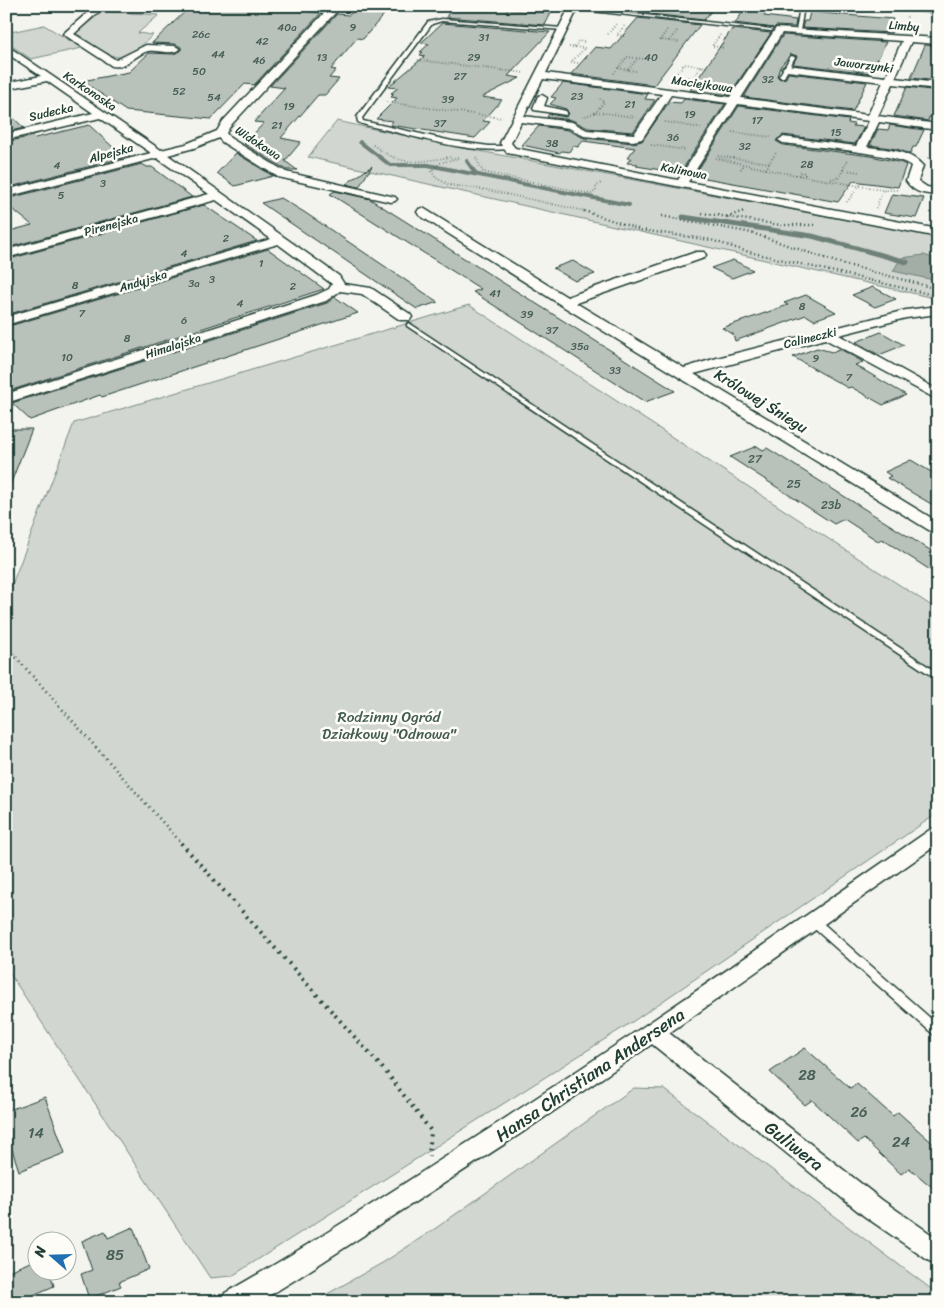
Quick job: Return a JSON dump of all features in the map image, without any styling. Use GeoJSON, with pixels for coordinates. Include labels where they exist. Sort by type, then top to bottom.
{"type":"FeatureCollection","features":[{"type":"Feature","properties":{"kind":"street"},"geometry":{"type":"LineString","coordinates":[[101,6],[68,34],[116,64],[146,48],[175,49]]}},
{"type":"Feature","properties":{"kind":"street","name":"Widokowa"},"geometry":{"type":"LineString","coordinates":[[328,7],[331,12],[227,123],[221,133],[226,140],[282,175],[391,199]]}},
{"type":"Feature","properties":{"kind":"street"},"geometry":{"type":"LineString","coordinates":[[507,148],[505,143],[512,118],[534,74],[563,29],[574,7]]}},
{"type":"Feature","properties":{"kind":"street"},"geometry":{"type":"LineString","coordinates":[[681,184],[735,101],[736,99],[734,98],[775,30]]}},
{"type":"Feature","properties":{"kind":"street","name":"Limby"},"geometry":{"type":"LineString","coordinates":[[775,30],[938,41]]}},
{"type":"Feature","properties":{"kind":"street"},"geometry":{"type":"LineString","coordinates":[[857,150],[873,119],[908,38]]}},
{"type":"Feature","properties":{"kind":"street","name":"Karkonoska"},"geometry":{"type":"LineString","coordinates":[[6,48],[160,154]]}},
{"type":"Feature","properties":{"kind":"street","name":"Jaworzynki"},"geometry":{"type":"LineString","coordinates":[[784,72],[890,80],[938,86]]}},
{"type":"Feature","properties":{"kind":"street","name":"Maciejkowa"},"geometry":{"type":"LineString","coordinates":[[534,74],[669,87],[735,101],[938,127]]}},
{"type":"Feature","properties":{"kind":"street"},"geometry":{"type":"LineString","coordinates":[[6,86],[48,78]]}},
{"type":"Feature","properties":{"kind":"street"},"geometry":{"type":"LineString","coordinates":[[542,98],[538,107],[540,109],[574,114],[584,133],[623,139],[638,137],[669,87]]}},
{"type":"Feature","properties":{"kind":"street","name":"Sudecka"},"geometry":{"type":"LineString","coordinates":[[6,136],[103,114]]}},
{"type":"Feature","properties":{"kind":"street"},"geometry":{"type":"LineString","coordinates":[[512,118],[576,121]]}},
{"type":"Feature","properties":{"kind":"street","name":"Alpejska"},"geometry":{"type":"LineString","coordinates":[[6,194],[160,154],[209,140],[221,133]]}},
{"type":"Feature","properties":{"kind":"street"},"geometry":{"type":"LineString","coordinates":[[783,140],[903,156],[913,160],[917,166],[912,181],[920,189],[938,192]]}},
{"type":"Feature","properties":{"kind":"street","name":"Kalinowa"},"geometry":{"type":"LineString","coordinates":[[507,148],[517,154],[938,233]]}},
{"type":"Feature","properties":{"kind":"street"},"geometry":{"type":"LineString","coordinates":[[160,154],[216,196],[336,279],[337,287],[366,291],[407,321]]}},
{"type":"Feature","properties":{"kind":"street","name":"Pirenejska"},"geometry":{"type":"LineString","coordinates":[[6,254],[216,196]]}},
{"type":"Feature","properties":{"kind":"street","name":"Królowej Śniegu"},"geometry":{"type":"LineString","coordinates":[[423,212],[938,530]]}},
{"type":"Feature","properties":{"kind":"street","name":"Andyjska"},"geometry":{"type":"LineString","coordinates":[[6,321],[280,240]]}},
{"type":"Feature","properties":{"kind":"street"},"geometry":{"type":"LineString","coordinates":[[566,302],[700,255]]}},
{"type":"Feature","properties":{"kind":"street","name":"Himalajska"},"geometry":{"type":"LineString","coordinates":[[6,399],[322,298],[337,287]]}},
{"type":"Feature","properties":{"kind":"street","name":"Calineczki"},"geometry":{"type":"LineString","coordinates":[[684,373],[722,360],[906,314],[938,310]]}},
{"type":"Feature","properties":{"kind":"street"},"geometry":{"type":"LineString","coordinates":[[827,334],[938,396]]}},
{"type":"Feature","properties":{"kind":"street","name":"Hansa Christiana Andersena"},"geometry":{"type":"LineString","coordinates":[[234,1302],[314,1256],[654,1033],[938,834]]}},
{"type":"Feature","properties":{"kind":"street","name":"Guliwera"},"geometry":{"type":"LineString","coordinates":[[654,1033],[866,1203],[938,1254]]}},
{"type":"Feature","properties":{"kind":"lane"},"geometry":{"type":"LineString","coordinates":[[798,31],[802,6]]}},
{"type":"Feature","properties":{"kind":"lane"},"geometry":{"type":"LineString","coordinates":[[328,7],[353,10]]}},
{"type":"Feature","properties":{"kind":"lane"},"geometry":{"type":"LineString","coordinates":[[574,7],[775,30]]}},
{"type":"Feature","properties":{"kind":"lane"},"geometry":{"type":"LineString","coordinates":[[507,148],[487,148],[463,144],[361,122],[359,118],[430,22],[563,29]]}},
{"type":"Feature","properties":{"kind":"lane"},"geometry":{"type":"LineString","coordinates":[[784,72],[793,57]]}},
{"type":"Feature","properties":{"kind":"lane"},"geometry":{"type":"LineString","coordinates":[[407,321],[938,677]]}},
{"type":"Feature","properties":{"kind":"lane"},"geometry":{"type":"LineString","coordinates":[[813,921],[938,1032]]}},
{"type":"Feature","properties":{"kind":"path"},"geometry":{"type":"LineString","coordinates":[[526,6],[555,8]]}},
{"type":"Feature","properties":{"kind":"path"},"geometry":{"type":"LineString","coordinates":[[679,6],[688,7]]}},
{"type":"Feature","properties":{"kind":"path"},"geometry":{"type":"LineString","coordinates":[[676,18],[660,40],[679,42]]}},
{"type":"Feature","properties":{"kind":"path"},"geometry":{"type":"LineString","coordinates":[[617,35],[625,25]]}},
{"type":"Feature","properties":{"kind":"path"},"geometry":{"type":"LineString","coordinates":[[726,48],[712,46],[728,25]]}},
{"type":"Feature","properties":{"kind":"path"},"geometry":{"type":"LineString","coordinates":[[612,29],[621,30]]}},
{"type":"Feature","properties":{"kind":"path"},"geometry":{"type":"LineString","coordinates":[[669,41],[677,30]]}},
{"type":"Feature","properties":{"kind":"path"},"geometry":{"type":"LineString","coordinates":[[608,34],[624,36]]}},
{"type":"Feature","properties":{"kind":"path"},"geometry":{"type":"LineString","coordinates":[[720,47],[726,37]]}},
{"type":"Feature","properties":{"kind":"path"},"geometry":{"type":"LineString","coordinates":[[575,47],[578,41],[584,42]]}},
{"type":"Feature","properties":{"kind":"path"},"geometry":{"type":"LineString","coordinates":[[562,46],[585,48],[571,62],[578,63]]}},
{"type":"Feature","properties":{"kind":"path"},"geometry":{"type":"LineString","coordinates":[[580,52],[587,53]]}},
{"type":"Feature","properties":{"kind":"path"},"geometry":{"type":"LineString","coordinates":[[613,75],[627,57],[645,59]]}},
{"type":"Feature","properties":{"kind":"path"},"geometry":{"type":"LineString","coordinates":[[404,58],[534,74]]}},
{"type":"Feature","properties":{"kind":"path"},"geometry":{"type":"LineString","coordinates":[[628,70],[637,58]]}},
{"type":"Feature","properties":{"kind":"path"},"geometry":{"type":"LineString","coordinates":[[460,65],[465,61]]}},
{"type":"Feature","properties":{"kind":"path"},"geometry":{"type":"LineString","coordinates":[[669,87],[684,64],[708,67]]}},
{"type":"Feature","properties":{"kind":"path"},"geometry":{"type":"LineString","coordinates":[[463,70],[468,66]]}},
{"type":"Feature","properties":{"kind":"path"},"geometry":{"type":"LineString","coordinates":[[694,78],[702,66]]}},
{"type":"Feature","properties":{"kind":"path"},"geometry":{"type":"LineString","coordinates":[[618,68],[636,71]]}},
{"type":"Feature","properties":{"kind":"path"},"geometry":{"type":"LineString","coordinates":[[675,76],[700,79]]}},
{"type":"Feature","properties":{"kind":"path"},"geometry":{"type":"LineString","coordinates":[[372,100],[512,118]]}},
{"type":"Feature","properties":{"kind":"path"},"geometry":{"type":"LineString","coordinates":[[434,108],[439,104]]}},
{"type":"Feature","properties":{"kind":"path"},"geometry":{"type":"LineString","coordinates":[[437,114],[442,110]]}},
{"type":"Feature","properties":{"kind":"path"},"geometry":{"type":"LineString","coordinates":[[576,121],[596,112]]}},
{"type":"Feature","properties":{"kind":"path"},"geometry":{"type":"LineString","coordinates":[[716,130],[783,140],[766,169]]}},
{"type":"Feature","properties":{"kind":"path"},"geometry":{"type":"LineString","coordinates":[[638,137],[636,143],[703,151],[770,163]]}},
{"type":"Feature","properties":{"kind":"path"},"geometry":{"type":"LineString","coordinates":[[373,145],[390,157],[402,160],[458,158]]}},
{"type":"Feature","properties":{"kind":"path"},"geometry":{"type":"LineString","coordinates":[[837,182],[857,150]]}},
{"type":"Feature","properties":{"kind":"path"},"geometry":{"type":"LineString","coordinates":[[703,151],[744,164],[837,182],[884,190],[920,189]]}},
{"type":"Feature","properties":{"kind":"path"},"geometry":{"type":"LineString","coordinates":[[476,157],[483,172],[591,194],[596,191]]}},
{"type":"Feature","properties":{"kind":"path"},"geometry":{"type":"LineString","coordinates":[[443,162],[433,168],[433,175],[450,185],[487,190],[586,211],[641,230],[721,242],[745,251],[938,297]]}},
{"type":"Feature","properties":{"kind":"path"},"geometry":{"type":"LineString","coordinates":[[741,169],[744,164]]}},
{"type":"Feature","properties":{"kind":"path"},"geometry":{"type":"LineString","coordinates":[[843,170],[860,172]]}},
{"type":"Feature","properties":{"kind":"path"},"geometry":{"type":"LineString","coordinates":[[798,175],[803,171],[804,175],[832,180],[836,176],[840,177]]}},
{"type":"Feature","properties":{"kind":"path"},"geometry":{"type":"LineString","coordinates":[[813,182],[816,178]]}},
{"type":"Feature","properties":{"kind":"path"},"geometry":{"type":"LineString","coordinates":[[846,204],[860,186]]}},
{"type":"Feature","properties":{"kind":"path"},"geometry":{"type":"LineString","coordinates":[[877,208],[884,190]]}},
{"type":"Feature","properties":{"kind":"path"},"geometry":{"type":"LineString","coordinates":[[702,213],[781,226],[822,224]]}},
{"type":"Feature","properties":{"kind":"path"},"geometry":{"type":"LineString","coordinates":[[662,216],[752,233],[836,262],[938,289]]}},
{"type":"Feature","properties":{"kind":"path"},"geometry":{"type":"LineString","coordinates":[[6,646],[386,1072],[431,1131],[429,1152]]}},
{"type":"Feature","properties":{"kind":"green space"},"geometry":{"type":"Polygon","coordinates":[[[847,6],[938,6],[938,14],[854,7],[847,6]]]}},
{"type":"Feature","properties":{"kind":"green space"},"geometry":{"type":"Polygon","coordinates":[[[103,11],[159,15],[138,33],[153,35],[132,54],[118,57],[95,47],[76,33],[103,11]]]}},
{"type":"Feature","properties":{"kind":"green space"},"geometry":{"type":"Polygon","coordinates":[[[44,25],[82,48],[31,59],[6,42],[6,33],[44,25]]]}},
{"type":"Feature","properties":{"kind":"green space"},"geometry":{"type":"Polygon","coordinates":[[[337,121],[458,147],[938,237],[938,299],[308,157],[337,121]]]}},
{"type":"Feature","properties":{"kind":"green space","name":"Rodzinny Ogród Działkowy \"Odnowa\""},"geometry":{"type":"Polygon","coordinates":[[[469,305],[938,610],[938,813],[632,1022],[232,1276],[210,1278],[6,968],[6,600],[74,423],[469,305]]]}},
{"type":"Feature","properties":{"kind":"green space"},"geometry":{"type":"Polygon","coordinates":[[[634,1088],[664,1089],[938,1294],[938,1302],[313,1302],[384,1262],[436,1228],[634,1088]]]}},
{"type":"Feature","properties":{"kind":"shaded area"},"geometry":{"type":"Polygon","coordinates":[[[924,255],[938,260],[938,281],[893,271],[901,258],[924,255]]]}},
{"type":"Feature","properties":{"kind":"building"},"geometry":{"type":"Polygon","coordinates":[[[191,6],[253,6],[321,13],[254,85],[245,84],[211,119],[126,111],[82,81],[129,72],[149,53],[173,54],[181,51],[181,47],[175,44],[152,43],[191,6]]]}},
{"type":"Feature","properties":{"kind":"building"},"geometry":{"type":"Polygon","coordinates":[[[453,6],[551,13],[545,25],[446,17],[453,6]]]}},
{"type":"Feature","properties":{"kind":"building"},"geometry":{"type":"Polygon","coordinates":[[[648,6],[715,6],[704,20],[642,13],[648,6]]]}},
{"type":"Feature","properties":{"kind":"building"},"geometry":{"type":"Polygon","coordinates":[[[747,6],[771,6],[764,16],[796,20],[795,27],[776,26],[774,28],[735,23],[747,6]]]}},
{"type":"Feature","properties":{"kind":"building"},"geometry":{"type":"Polygon","coordinates":[[[357,8],[387,11],[363,39],[357,38],[331,69],[336,70],[329,78],[339,79],[325,95],[318,95],[281,138],[301,142],[285,161],[297,170],[287,170],[244,144],[264,123],[254,122],[285,88],[270,86],[337,14],[349,15],[357,8]]]}},
{"type":"Feature","properties":{"kind":"building"},"geometry":{"type":"Polygon","coordinates":[[[810,12],[893,19],[892,31],[891,33],[802,28],[804,21],[808,21],[810,12]]]}},
{"type":"Feature","properties":{"kind":"building"},"geometry":{"type":"Polygon","coordinates":[[[638,18],[700,25],[654,85],[571,74],[595,47],[611,49],[638,18]]]}},
{"type":"Feature","properties":{"kind":"building"},"geometry":{"type":"Polygon","coordinates":[[[442,23],[550,32],[508,76],[520,78],[482,97],[502,100],[483,121],[490,122],[475,138],[390,125],[393,121],[376,119],[397,98],[391,97],[394,94],[391,93],[398,88],[388,87],[425,56],[420,55],[423,52],[420,52],[429,44],[421,43],[442,23]]]}},
{"type":"Feature","properties":{"kind":"building"},"geometry":{"type":"Polygon","coordinates":[[[732,29],[771,33],[729,95],[690,90],[732,29]]]}},
{"type":"Feature","properties":{"kind":"building"},"geometry":{"type":"Polygon","coordinates":[[[783,35],[886,42],[871,73],[793,64],[797,56],[791,54],[780,67],[777,76],[780,79],[786,78],[788,73],[867,82],[853,111],[744,97],[783,35]]]}},
{"type":"Feature","properties":{"kind":"building"},"geometry":{"type":"Polygon","coordinates":[[[925,45],[938,46],[938,81],[911,78],[925,45]]]}},
{"type":"Feature","properties":{"kind":"building"},"geometry":{"type":"Polygon","coordinates":[[[563,83],[648,94],[645,99],[655,100],[633,132],[588,128],[572,120],[547,117],[549,114],[566,117],[569,114],[566,109],[550,104],[556,98],[551,97],[563,83]]]}},
{"type":"Feature","properties":{"kind":"building"},"geometry":{"type":"Polygon","coordinates":[[[907,87],[938,91],[938,118],[929,117],[928,121],[894,116],[907,87]]]}},
{"type":"Feature","properties":{"kind":"building"},"geometry":{"type":"Polygon","coordinates":[[[684,99],[725,104],[680,173],[627,163],[631,158],[627,158],[635,148],[583,141],[578,147],[573,146],[569,152],[562,151],[559,153],[522,145],[539,126],[568,130],[584,138],[633,143],[642,141],[669,102],[681,103],[684,99]]]}},
{"type":"Feature","properties":{"kind":"building"},"geometry":{"type":"Polygon","coordinates":[[[739,106],[849,120],[848,123],[854,124],[853,126],[864,127],[855,144],[783,135],[776,141],[783,145],[871,156],[902,163],[906,165],[898,187],[853,181],[838,202],[694,176],[739,106]]]}},
{"type":"Feature","properties":{"kind":"building"},"geometry":{"type":"Polygon","coordinates":[[[6,111],[24,128],[6,132],[6,111]]]}},
{"type":"Feature","properties":{"kind":"building"},"geometry":{"type":"Polygon","coordinates":[[[89,125],[116,150],[120,150],[130,156],[6,188],[6,142],[33,136],[35,138],[89,125]]]}},
{"type":"Feature","properties":{"kind":"building"},"geometry":{"type":"Polygon","coordinates":[[[890,125],[924,130],[916,147],[913,147],[910,154],[897,149],[870,145],[878,129],[888,130],[890,125]]]}},
{"type":"Feature","properties":{"kind":"building"},"geometry":{"type":"Polygon","coordinates":[[[236,153],[273,176],[235,186],[217,173],[236,153]]]}},
{"type":"Feature","properties":{"kind":"building"},"geometry":{"type":"Polygon","coordinates":[[[142,164],[152,167],[192,197],[6,248],[6,232],[32,225],[6,204],[6,199],[142,164]]]}},
{"type":"Feature","properties":{"kind":"building"},"geometry":{"type":"Polygon","coordinates":[[[372,166],[359,187],[346,184],[372,166]]]}},
{"type":"Feature","properties":{"kind":"building"},"geometry":{"type":"Polygon","coordinates":[[[335,191],[370,199],[675,391],[645,402],[473,292],[481,289],[330,194],[335,191]]]}},
{"type":"Feature","properties":{"kind":"building"},"geometry":{"type":"Polygon","coordinates":[[[892,194],[924,198],[916,218],[884,213],[892,194]]]}},
{"type":"Feature","properties":{"kind":"building"},"geometry":{"type":"Polygon","coordinates":[[[281,198],[438,302],[417,309],[261,203],[281,198]]]}},
{"type":"Feature","properties":{"kind":"building"},"geometry":{"type":"Polygon","coordinates":[[[204,205],[257,241],[6,315],[6,260],[204,205]]]}},
{"type":"Feature","properties":{"kind":"building"},"geometry":{"type":"Polygon","coordinates":[[[268,249],[324,289],[6,392],[6,327],[268,249]]]}},
{"type":"Feature","properties":{"kind":"building"},"geometry":{"type":"Polygon","coordinates":[[[733,260],[753,270],[732,278],[711,268],[733,260]]]}},
{"type":"Feature","properties":{"kind":"building"},"geometry":{"type":"Polygon","coordinates":[[[573,261],[595,274],[575,281],[553,268],[573,261]]]}},
{"type":"Feature","properties":{"kind":"building"},"geometry":{"type":"Polygon","coordinates":[[[873,287],[896,299],[875,307],[852,295],[873,287]]]}},
{"type":"Feature","properties":{"kind":"building"},"geometry":{"type":"Polygon","coordinates":[[[806,295],[836,312],[814,320],[806,315],[735,341],[733,334],[722,328],[788,305],[784,303],[806,295]]]}},
{"type":"Feature","properties":{"kind":"building"},"geometry":{"type":"Polygon","coordinates":[[[335,297],[358,313],[102,397],[100,395],[30,420],[12,403],[327,303],[335,297]]]}},
{"type":"Feature","properties":{"kind":"building"},"geometry":{"type":"Polygon","coordinates":[[[881,332],[904,345],[879,355],[856,342],[881,332]]]}},
{"type":"Feature","properties":{"kind":"building"},"geometry":{"type":"Polygon","coordinates":[[[817,348],[832,352],[840,349],[863,362],[855,365],[906,395],[883,405],[793,357],[817,348]]]}},
{"type":"Feature","properties":{"kind":"building"},"geometry":{"type":"Polygon","coordinates":[[[6,429],[32,429],[7,493],[6,493],[6,429]]]}},
{"type":"Feature","properties":{"kind":"building"},"geometry":{"type":"Polygon","coordinates":[[[757,446],[763,450],[767,448],[938,555],[938,575],[882,539],[878,541],[844,519],[834,524],[730,457],[757,446]]]}},
{"type":"Feature","properties":{"kind":"building"},"geometry":{"type":"Polygon","coordinates":[[[911,460],[938,476],[938,508],[887,478],[891,476],[885,472],[911,460]]]}},
{"type":"Feature","properties":{"kind":"building"},"geometry":{"type":"Polygon","coordinates":[[[805,1048],[850,1088],[857,1084],[893,1116],[898,1112],[938,1148],[938,1192],[909,1168],[901,1174],[864,1139],[858,1143],[812,1100],[805,1105],[770,1072],[805,1048]]]}},
{"type":"Feature","properties":{"kind":"building"},"geometry":{"type":"Polygon","coordinates":[[[45,1097],[65,1153],[19,1171],[6,1131],[6,1111],[45,1097]]]}},
{"type":"Feature","properties":{"kind":"building"},"geometry":{"type":"Polygon","coordinates":[[[133,1227],[149,1269],[119,1282],[121,1286],[89,1299],[81,1274],[92,1270],[82,1241],[105,1231],[108,1238],[133,1227]]]}},
{"type":"Feature","properties":{"kind":"building"},"geometry":{"type":"Polygon","coordinates":[[[28,1263],[28,1280],[52,1280],[54,1286],[17,1302],[6,1302],[6,1272],[28,1263]]]}},
{"type":"Feature","properties":{"kind":"waterway"},"geometry":{"type":"LineString","coordinates":[[360,142],[390,165],[428,165],[629,205]]}},
{"type":"Feature","properties":{"kind":"waterway"},"geometry":{"type":"LineString","coordinates":[[467,161],[476,174]]}},
{"type":"Feature","properties":{"kind":"waterway"},"geometry":{"type":"LineString","coordinates":[[683,217],[812,236],[907,262]]}}]}
